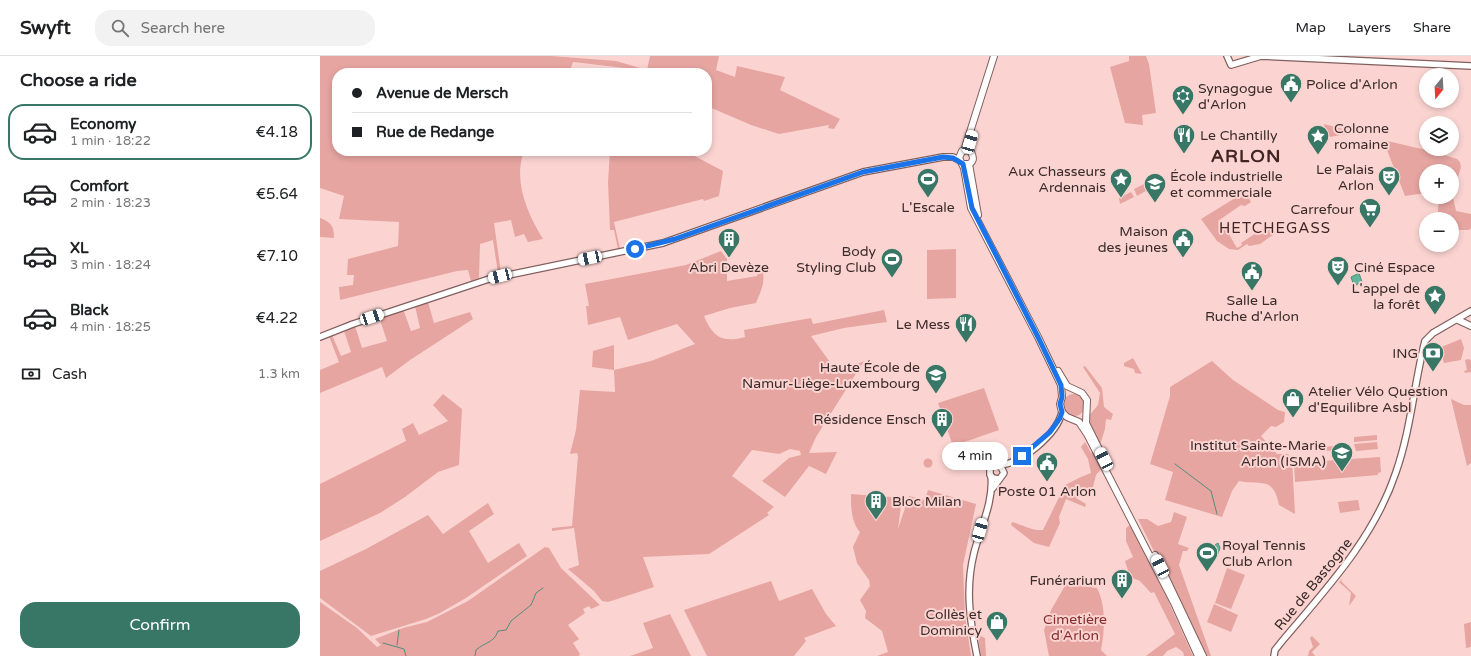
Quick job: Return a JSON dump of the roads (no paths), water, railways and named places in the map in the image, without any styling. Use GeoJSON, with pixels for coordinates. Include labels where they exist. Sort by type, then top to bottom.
{"type":"FeatureCollection","features":[{"type":"Feature","properties":{"kind":"main road"},"geometry":{"type":"LineString","coordinates":[[992,490],[990,469],[994,465],[1000,466],[1014,461],[1037,446],[1056,425],[1062,412],[1060,404],[1062,397],[1061,385],[980,224],[963,159],[994,56]]}},
{"type":"Feature","properties":{"kind":"main road"},"geometry":{"type":"LineString","coordinates":[[1227,56],[1231,65],[1261,56],[1471,66]]}},
{"type":"Feature","properties":{"kind":"main road"},"geometry":{"type":"LineString","coordinates":[[320,337],[353,324],[482,281],[663,243],[863,172],[947,157],[973,159],[970,142],[977,112]]}},
{"type":"Feature","properties":{"kind":"main road"},"geometry":{"type":"LineString","coordinates":[[963,159],[971,152]]}},
{"type":"Feature","properties":{"kind":"main road"},"geometry":{"type":"LineString","coordinates":[[1458,320],[1471,311]]}},
{"type":"Feature","properties":{"kind":"main road"},"geometry":{"type":"LineString","coordinates":[[1458,320],[1471,326]]}},
{"type":"Feature","properties":{"kind":"main road","name":"Rue de Bastogne"},"geometry":{"type":"LineString","coordinates":[[1274,656],[1278,646],[1344,568],[1367,535],[1396,473],[1404,444],[1423,349],[1427,337],[1458,320]]}},
{"type":"Feature","properties":{"kind":"main road"},"geometry":{"type":"LineString","coordinates":[[1038,337],[1065,384],[1082,393],[1087,400],[1088,404],[1085,413],[1086,423],[1096,447]]}},
{"type":"Feature","properties":{"kind":"main road"},"geometry":{"type":"LineString","coordinates":[[1062,397],[1065,393],[1074,390]]}},
{"type":"Feature","properties":{"kind":"main road"},"geometry":{"type":"LineString","coordinates":[[1062,412],[1082,425],[1096,447],[1174,594],[1203,656]]}},
{"type":"Feature","properties":{"kind":"main road"},"geometry":{"type":"LineString","coordinates":[[1056,425],[1085,413]]}},
{"type":"Feature","properties":{"kind":"main road"},"geometry":{"type":"LineString","coordinates":[[977,656],[969,611],[969,586],[974,553],[992,490],[1014,461]]}},
{"type":"Feature","properties":{"kind":"main road"},"geometry":{"type":"LineString","coordinates":[[1000,466],[1004,473]]}},
{"type":"Feature","properties":{"kind":"main road"},"geometry":{"type":"LineString","coordinates":[[991,476],[999,479]]}},
{"type":"Feature","properties":{"kind":"main road"},"geometry":{"type":"LineString","coordinates":[[1141,533],[1198,656]]}},
{"type":"Feature","properties":{"kind":"main road"},"geometry":{"type":"LineString","coordinates":[[969,586],[972,618],[980,656]]}},
{"type":"Feature","properties":{"kind":"waterway"},"geometry":{"type":"LineString","coordinates":[[1175,464],[1211,491],[1217,514]]}},
{"type":"Feature","properties":{"kind":"waterway"},"geometry":{"type":"LineString","coordinates":[[475,656],[476,650],[492,640],[498,631],[506,630],[511,621],[531,605],[536,593],[543,588]]}},
{"type":"Feature","properties":{"kind":"waterway"},"geometry":{"type":"LineString","coordinates":[[397,645],[399,630]]}},
{"type":"Feature","properties":{"kind":"waterway"},"geometry":{"type":"LineString","coordinates":[[383,643],[404,649],[406,656]]}},
{"type":"Feature","properties":{"kind":"place","name":"Police d'Arlon"},"geometry":{"type":"Point","coordinates":[1291,104]}},
{"type":"Feature","properties":{"kind":"place","name":"Synagogue d'Arlon"},"geometry":{"type":"Point","coordinates":[1183,116]}},
{"type":"Feature","properties":{"kind":"place","name":"Le Chantilly"},"geometry":{"type":"Point","coordinates":[1184,154]}},
{"type":"Feature","properties":{"kind":"place","name":"Colonne romaine"},"geometry":{"type":"Point","coordinates":[1318,156]}},
{"type":"Feature","properties":{"kind":"place","name":"Le Palais Arlon"},"geometry":{"type":"Point","coordinates":[1389,196]}},
{"type":"Feature","properties":{"kind":"place","name":"L'Escale"},"geometry":{"type":"Point","coordinates":[928,198]}},
{"type":"Feature","properties":{"kind":"place","name":"Aux Chasseurs Ardennais"},"geometry":{"type":"Point","coordinates":[1121,198]}},
{"type":"Feature","properties":{"kind":"place","name":"École industrielle et commerciale"},"geometry":{"type":"Point","coordinates":[1155,204]}},
{"type":"Feature","properties":{"kind":"place","name":"Carrefour"},"geometry":{"type":"Point","coordinates":[1370,228]}},
{"type":"Feature","properties":{"kind":"place","name":"Abri Devèze"},"geometry":{"type":"Point","coordinates":[729,258]}},
{"type":"Feature","properties":{"kind":"place","name":"Maison des jeunes"},"geometry":{"type":"Point","coordinates":[1183,258]}},
{"type":"Feature","properties":{"kind":"place","name":"Body Styling Club"},"geometry":{"type":"Point","coordinates":[892,278]}},
{"type":"Feature","properties":{"kind":"place","name":"Ciné Espace"},"geometry":{"type":"Point","coordinates":[1338,286]}},
{"type":"Feature","properties":{"kind":"place","name":"Salle La Ruche d'Arlon"},"geometry":{"type":"Point","coordinates":[1252,292]}},
{"type":"Feature","properties":{"kind":"place","name":"L'appel de la forêt"},"geometry":{"type":"Point","coordinates":[1435,316]}},
{"type":"Feature","properties":{"kind":"place","name":"Le Mess"},"geometry":{"type":"Point","coordinates":[966,344]}},
{"type":"Feature","properties":{"kind":"place","name":"ING"},"geometry":{"type":"Point","coordinates":[1433,372]}},
{"type":"Feature","properties":{"kind":"place","name":"Haute École de Namur-Liège-Luxembourg"},"geometry":{"type":"Point","coordinates":[936,394]}},
{"type":"Feature","properties":{"kind":"place","name":"Atelier Vélo Question d'Equilibre Asbl"},"geometry":{"type":"Point","coordinates":[1293,418]}},
{"type":"Feature","properties":{"kind":"place","name":"Résidence Ensch"},"geometry":{"type":"Point","coordinates":[942,438]}},
{"type":"Feature","properties":{"kind":"place","name":"Institut Sainte-Marie Arlon (ISMA)"},"geometry":{"type":"Point","coordinates":[1342,472]}},
{"type":"Feature","properties":{"kind":"place","name":"Poste 01 Arlon"},"geometry":{"type":"Point","coordinates":[1047,482]}},
{"type":"Feature","properties":{"kind":"place","name":"Bloc Milan"},"geometry":{"type":"Point","coordinates":[876,520]}},
{"type":"Feature","properties":{"kind":"place","name":"Royal Tennis Club Arlon"},"geometry":{"type":"Point","coordinates":[1207,572]}},
{"type":"Feature","properties":{"kind":"place","name":"Funérarium"},"geometry":{"type":"Point","coordinates":[1122,600]}},
{"type":"Feature","properties":{"kind":"place","name":"Collès et Dominicy"},"geometry":{"type":"Point","coordinates":[997,642]}},
{"type":"Feature","properties":{"kind":"district","name":"ARLON"},"geometry":{"type":"Point","coordinates":[1246,156]}},
{"type":"Feature","properties":{"kind":"district","name":"HETCHEGASS"},"geometry":{"type":"Point","coordinates":[1275,228]}},
{"type":"Feature","properties":{"kind":"park label","name":"Cimetière d'Arlon"},"geometry":{"type":"Point","coordinates":[1075,628]}}]}
